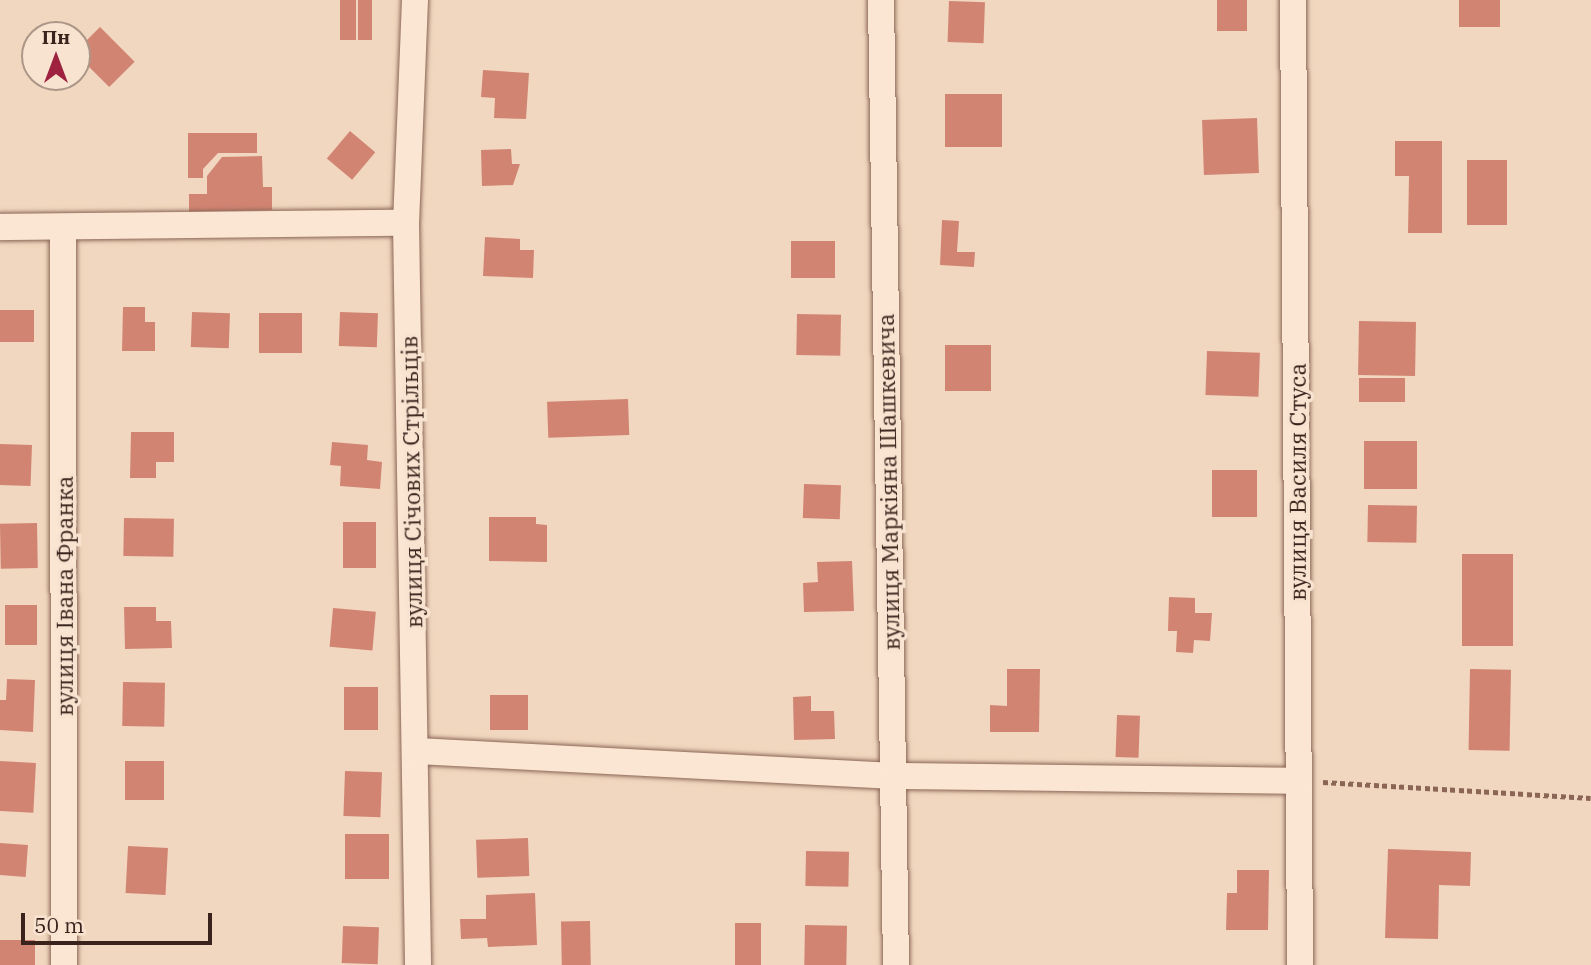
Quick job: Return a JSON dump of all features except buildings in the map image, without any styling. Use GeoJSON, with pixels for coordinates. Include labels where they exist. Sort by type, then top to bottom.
{"type":"FeatureCollection","features":[{"type":"Feature","properties":{"kind":"street","name":"вулиця Січових Стрільців"},"geometry":{"type":"LineString","coordinates":[[415,0],[406,223],[418,965]]}},
{"type":"Feature","properties":{"kind":"street","name":"вулиця Маркіяна Шашкевича"},"geometry":{"type":"LineString","coordinates":[[881,0],[896,965]]}},
{"type":"Feature","properties":{"kind":"street","name":"вулиця Василя Стуса"},"geometry":{"type":"LineString","coordinates":[[1293,0],[1300,965]]}},
{"type":"Feature","properties":{"kind":"street"},"geometry":{"type":"LineString","coordinates":[[0,227],[406,223]]}},
{"type":"Feature","properties":{"kind":"street","name":"вулиця Івана Франка"},"geometry":{"type":"LineString","coordinates":[[63,227],[64,965]]}},
{"type":"Feature","properties":{"kind":"street"},"geometry":{"type":"LineString","coordinates":[[416,751],[895,776],[1299,781]]}},
{"type":"Feature","properties":{"kind":"path"},"geometry":{"type":"LineString","coordinates":[[1299,781],[1591,798]]}}]}
